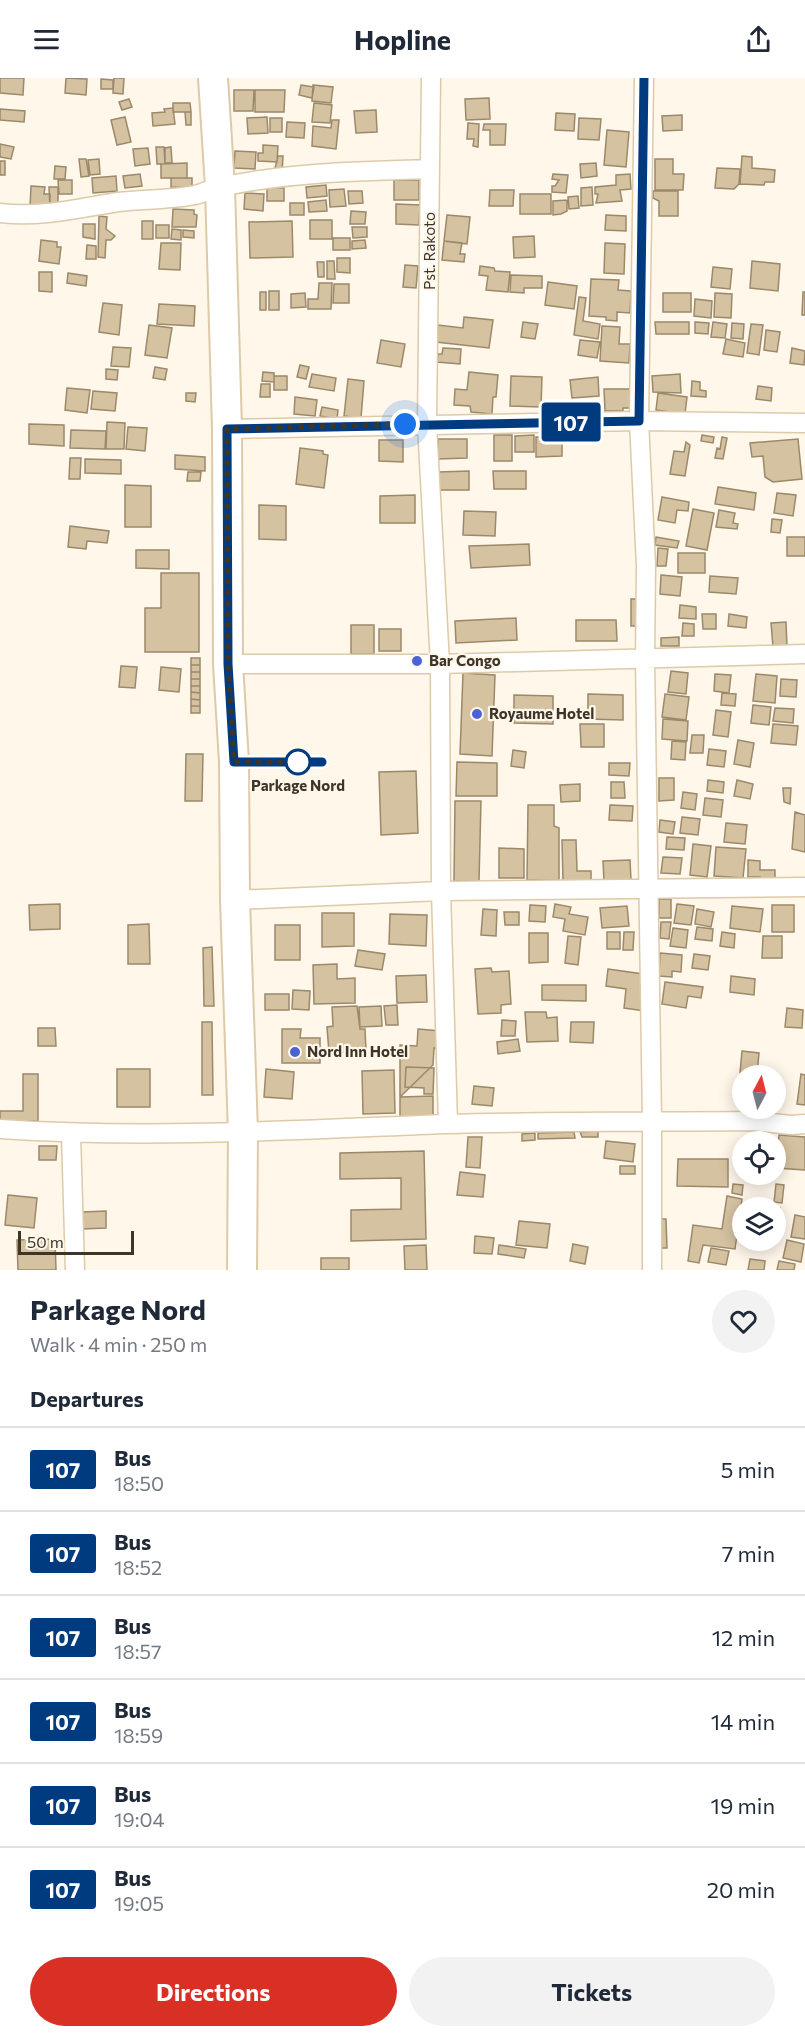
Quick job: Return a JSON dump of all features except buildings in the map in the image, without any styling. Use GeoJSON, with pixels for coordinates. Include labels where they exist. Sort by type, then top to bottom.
{"type":"FeatureCollection","features":[{"type":"Feature","properties":{"kind":"main road"},"geometry":{"type":"LineString","coordinates":[[213,78],[220,187],[227,429],[228,664],[234,762],[235,900],[243,1132],[242,1270]]}},
{"type":"Feature","properties":{"kind":"street","name":"Pst. Rakoto"},"geometry":{"type":"LineString","coordinates":[[431,78],[427,424],[440,664],[441,891],[448,1124]]}},
{"type":"Feature","properties":{"kind":"street"},"geometry":{"type":"LineString","coordinates":[[644,78],[639,421],[646,566],[652,1270]]}},
{"type":"Feature","properties":{"kind":"street"},"geometry":{"type":"LineString","coordinates":[[0,213],[81,210],[118,202],[195,195],[220,187],[271,179],[344,172],[430,169]]}},
{"type":"Feature","properties":{"kind":"street"},"geometry":{"type":"LineString","coordinates":[[227,429],[639,421],[805,423]]}},
{"type":"Feature","properties":{"kind":"street"},"geometry":{"type":"LineString","coordinates":[[228,664],[440,664],[805,654]]}},
{"type":"Feature","properties":{"kind":"street"},"geometry":{"type":"LineString","coordinates":[[235,900],[441,891],[805,887]]}},
{"type":"Feature","properties":{"kind":"street"},"geometry":{"type":"LineString","coordinates":[[0,1129],[71,1134],[243,1132],[448,1124],[753,1120],[791,1125],[805,1124]]}},
{"type":"Feature","properties":{"kind":"street"},"geometry":{"type":"LineString","coordinates":[[71,1134],[75,1270]]}},
{"type":"Feature","properties":{"kind":"lane"},"geometry":{"type":"LineString","coordinates":[[234,762],[322,762]]}},
{"type":"Feature","properties":{"kind":"bus line","name":"107"},"geometry":{"type":"LineString","coordinates":[[322,762],[234,762],[228,664],[227,429],[639,421],[644,78]]}},
{"type":"Feature","properties":{"kind":"place","name":"Bar Congo"},"geometry":{"type":"Point","coordinates":[417,661]}},
{"type":"Feature","properties":{"kind":"place","name":"Royaume Hotel"},"geometry":{"type":"Point","coordinates":[477,714]}},
{"type":"Feature","properties":{"kind":"place","name":"Parkage Nord"},"geometry":{"type":"Point","coordinates":[298,762]}},
{"type":"Feature","properties":{"kind":"place","name":"Nord Inn Hotel"},"geometry":{"type":"Point","coordinates":[295,1052]}},
{"type":"Feature","properties":{"kind":"route"},"geometry":{"type":"LineString","coordinates":[[298,762],[300,762],[234,762],[228,664],[227,429],[405,424]]}}]}
